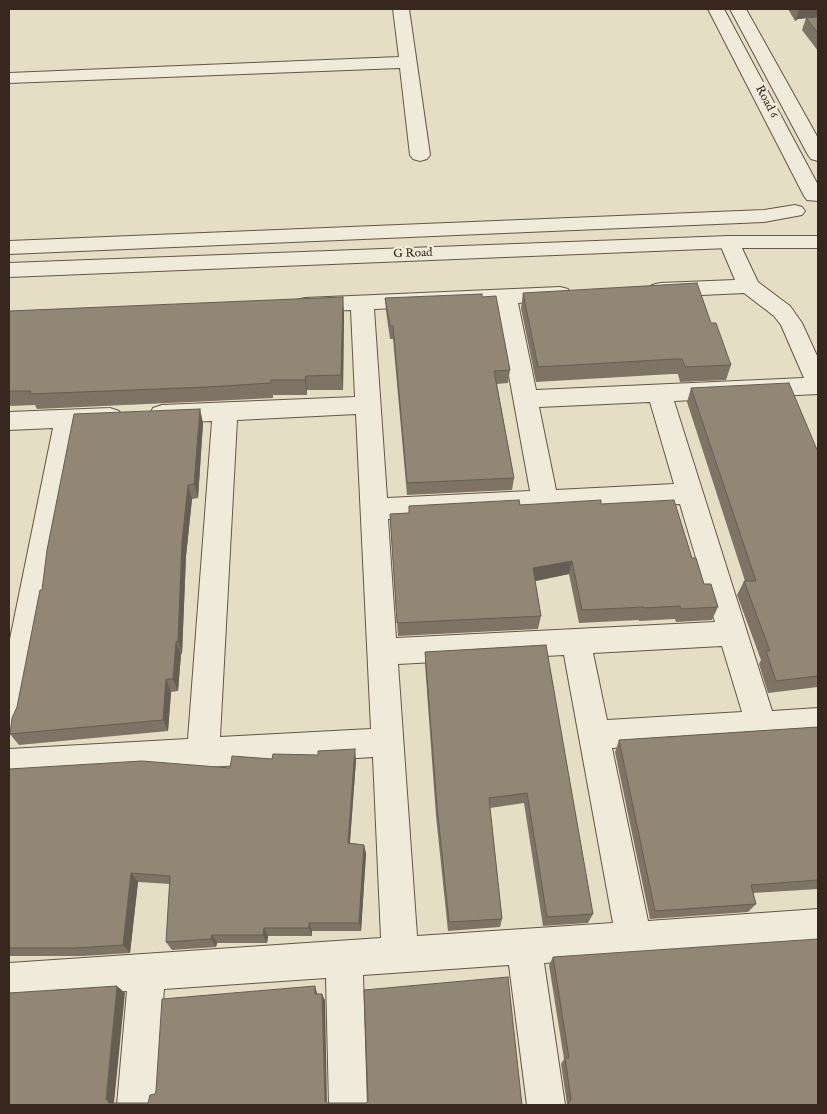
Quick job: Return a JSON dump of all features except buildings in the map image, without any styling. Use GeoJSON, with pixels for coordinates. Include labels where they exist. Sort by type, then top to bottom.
{"type":"FeatureCollection","features":[{"type":"Feature","properties":{"kind":"street"},"geometry":{"type":"LineString","coordinates":[[401,9],[420,155]]}},
{"type":"Feature","properties":{"kind":"street","name":"Road 6"},"geometry":{"type":"LineString","coordinates":[[716,9],[816,195]]}},
{"type":"Feature","properties":{"kind":"street","name":"Road 6"},"geometry":{"type":"LineString","coordinates":[[738,9],[818,156]]}},
{"type":"Feature","properties":{"kind":"street"},"geometry":{"type":"LineString","coordinates":[[9,78],[408,62]]}},
{"type":"Feature","properties":{"kind":"street"},"geometry":{"type":"LineString","coordinates":[[816,195],[802,202],[796,211],[796,221],[804,232],[818,241]]}},
{"type":"Feature","properties":{"kind":"street","name":"G Road"},"geometry":{"type":"LineString","coordinates":[[9,248],[764,216],[796,211]]}},
{"type":"Feature","properties":{"kind":"street","name":"G Road"},"geometry":{"type":"LineString","coordinates":[[9,270],[729,242],[818,241]]}},
{"type":"Feature","properties":{"kind":"street"},"geometry":{"type":"LineString","coordinates":[[526,399],[818,385],[791,323],[782,311],[749,286],[729,242]]}},
{"type":"Feature","properties":{"kind":"street"},"geometry":{"type":"LineString","coordinates":[[642,291],[749,286]]}},
{"type":"Feature","properties":{"kind":"street"},"geometry":{"type":"LineString","coordinates":[[284,306],[583,293]]}},
{"type":"Feature","properties":{"kind":"street"},"geometry":{"type":"LineString","coordinates":[[506,297],[545,500]]}},
{"type":"Feature","properties":{"kind":"street"},"geometry":{"type":"LineString","coordinates":[[362,303],[400,955]]}},
{"type":"Feature","properties":{"kind":"street"},"geometry":{"type":"LineString","coordinates":[[659,393],[761,725]]}},
{"type":"Feature","properties":{"kind":"street"},"geometry":{"type":"LineString","coordinates":[[9,421],[368,405]]}},
{"type":"Feature","properties":{"kind":"street"},"geometry":{"type":"LineString","coordinates":[[203,753],[225,411]]}},
{"type":"Feature","properties":{"kind":"street"},"geometry":{"type":"LineString","coordinates":[[9,718],[68,419]]}},
{"type":"Feature","properties":{"kind":"street"},"geometry":{"type":"LineString","coordinates":[[374,509],[690,494]]}},
{"type":"Feature","properties":{"kind":"street"},"geometry":{"type":"LineString","coordinates":[[382,652],[733,633]]}},
{"type":"Feature","properties":{"kind":"street"},"geometry":{"type":"LineString","coordinates":[[576,641],[634,940]]}},
{"type":"Feature","properties":{"kind":"street"},"geometry":{"type":"LineString","coordinates":[[594,735],[818,722]]}},
{"type":"Feature","properties":{"kind":"street"},"geometry":{"type":"LineString","coordinates":[[9,764],[388,742]]}},
{"type":"Feature","properties":{"kind":"street"},"geometry":{"type":"LineString","coordinates":[[9,981],[818,927]]}},
{"type":"Feature","properties":{"kind":"street"},"geometry":{"type":"LineString","coordinates":[[524,947],[546,1105]]}},
{"type":"Feature","properties":{"kind":"street"},"geometry":{"type":"LineString","coordinates":[[344,959],[348,1105]]}},
{"type":"Feature","properties":{"kind":"street"},"geometry":{"type":"LineString","coordinates":[[136,1105],[146,972]]}}]}
